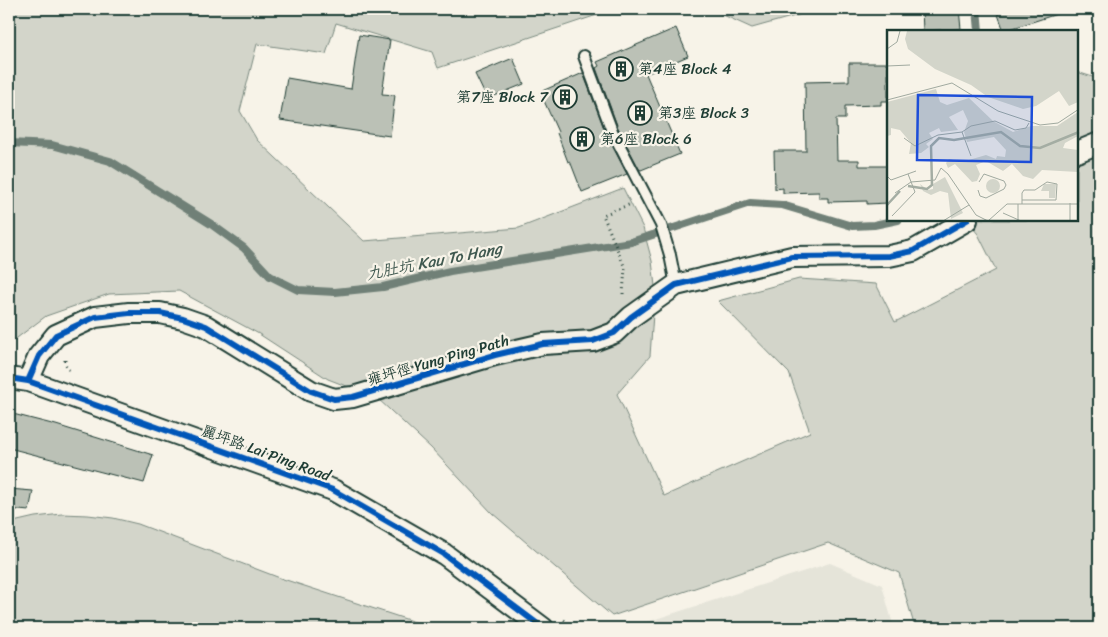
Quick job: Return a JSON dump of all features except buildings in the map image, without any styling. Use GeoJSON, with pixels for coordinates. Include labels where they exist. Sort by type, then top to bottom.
{"type":"FeatureCollection","features":[{"type":"Feature","properties":{"kind":"street"},"geometry":{"type":"LineString","coordinates":[[1078,152],[1099,143]]}},
{"type":"Feature","properties":{"kind":"street","name":"雍坪徑 Yung Ping Path"},"geometry":{"type":"LineString","coordinates":[[18,380],[56,335],[95,317],[129,313],[160,313],[206,326],[311,391],[334,399],[353,398],[495,355],[543,344],[593,341],[614,333],[631,317],[676,285],[792,257],[888,256],[905,253],[913,251],[965,221]]}},
{"type":"Feature","properties":{"kind":"street","name":"麗坪路 Lai Ping Road"},"geometry":{"type":"LineString","coordinates":[[18,380],[333,490],[444,554],[543,628]]}},
{"type":"Feature","properties":{"kind":"lane"},"geometry":{"type":"LineString","coordinates":[[584,56],[612,131],[661,225],[676,285]]}},
{"type":"Feature","properties":{"kind":"path"},"geometry":{"type":"LineString","coordinates":[[603,215],[625,268]]}},
{"type":"Feature","properties":{"kind":"shaded area"},"geometry":{"type":"Polygon","coordinates":[[[9,9],[615,9],[438,68],[432,52],[336,23],[326,54],[257,44],[240,111],[257,140],[364,241],[519,228],[623,188],[643,228],[652,261],[655,286],[650,356],[617,394],[664,496],[810,432],[789,373],[718,301],[799,279],[876,284],[895,322],[996,270],[978,234],[967,221],[1078,221],[1078,72],[1099,79],[1099,628],[915,628],[899,573],[828,543],[612,616],[492,513],[431,448],[377,398],[328,379],[259,334],[179,291],[109,294],[46,316],[9,344],[9,9]]]}},
{"type":"Feature","properties":{"kind":"shaded area"},"geometry":{"type":"Polygon","coordinates":[[[710,9],[806,9],[802,14],[752,28],[710,9]]]}},
{"type":"Feature","properties":{"kind":"shaded area"},"geometry":{"type":"Polygon","coordinates":[[[62,514],[113,518],[138,524],[280,578],[433,628],[9,628],[9,523],[35,517],[62,514]]]}},
{"type":"Feature","properties":{"kind":"shaded area"},"geometry":{"type":"Polygon","coordinates":[[[830,563],[882,585],[894,628],[628,628],[830,563]]]}},
{"type":"Feature","properties":{"kind":"waterway","name":"九肚坑 Kau To Hang"},"geometry":{"type":"LineString","coordinates":[[977,9],[979,30]]}},
{"type":"Feature","properties":{"kind":"waterway","name":"九肚坑 Kau To Hang"},"geometry":{"type":"LineString","coordinates":[[9,143],[52,145],[110,161],[211,224],[244,248],[270,276],[298,290],[335,292],[383,287],[450,271],[631,242],[750,203],[782,205],[852,226],[874,225],[893,221]]}},
{"type":"Feature","properties":{"kind":"cycle path"},"geometry":{"type":"LineString","coordinates":[[28,381],[39,356],[56,335],[95,317],[129,313],[160,313],[206,326],[311,391],[334,399],[353,397],[495,355],[543,344],[593,341],[614,333],[631,317],[676,285],[792,257],[889,256],[913,251],[965,221]]}},
{"type":"Feature","properties":{"kind":"cycle path"},"geometry":{"type":"LineString","coordinates":[[9,378],[28,381],[333,490],[444,554],[543,628]]}},
{"type":"Feature","properties":{"kind":"place","name":"第4座 Block 4"},"geometry":{"type":"Point","coordinates":[621,69]}},
{"type":"Feature","properties":{"kind":"place","name":"第7座 Block 7"},"geometry":{"type":"Point","coordinates":[565,97]}},
{"type":"Feature","properties":{"kind":"place","name":"第3座 Block 3"},"geometry":{"type":"Point","coordinates":[640,113]}},
{"type":"Feature","properties":{"kind":"place","name":"第6座 Block 6"},"geometry":{"type":"Point","coordinates":[582,139]}}]}
